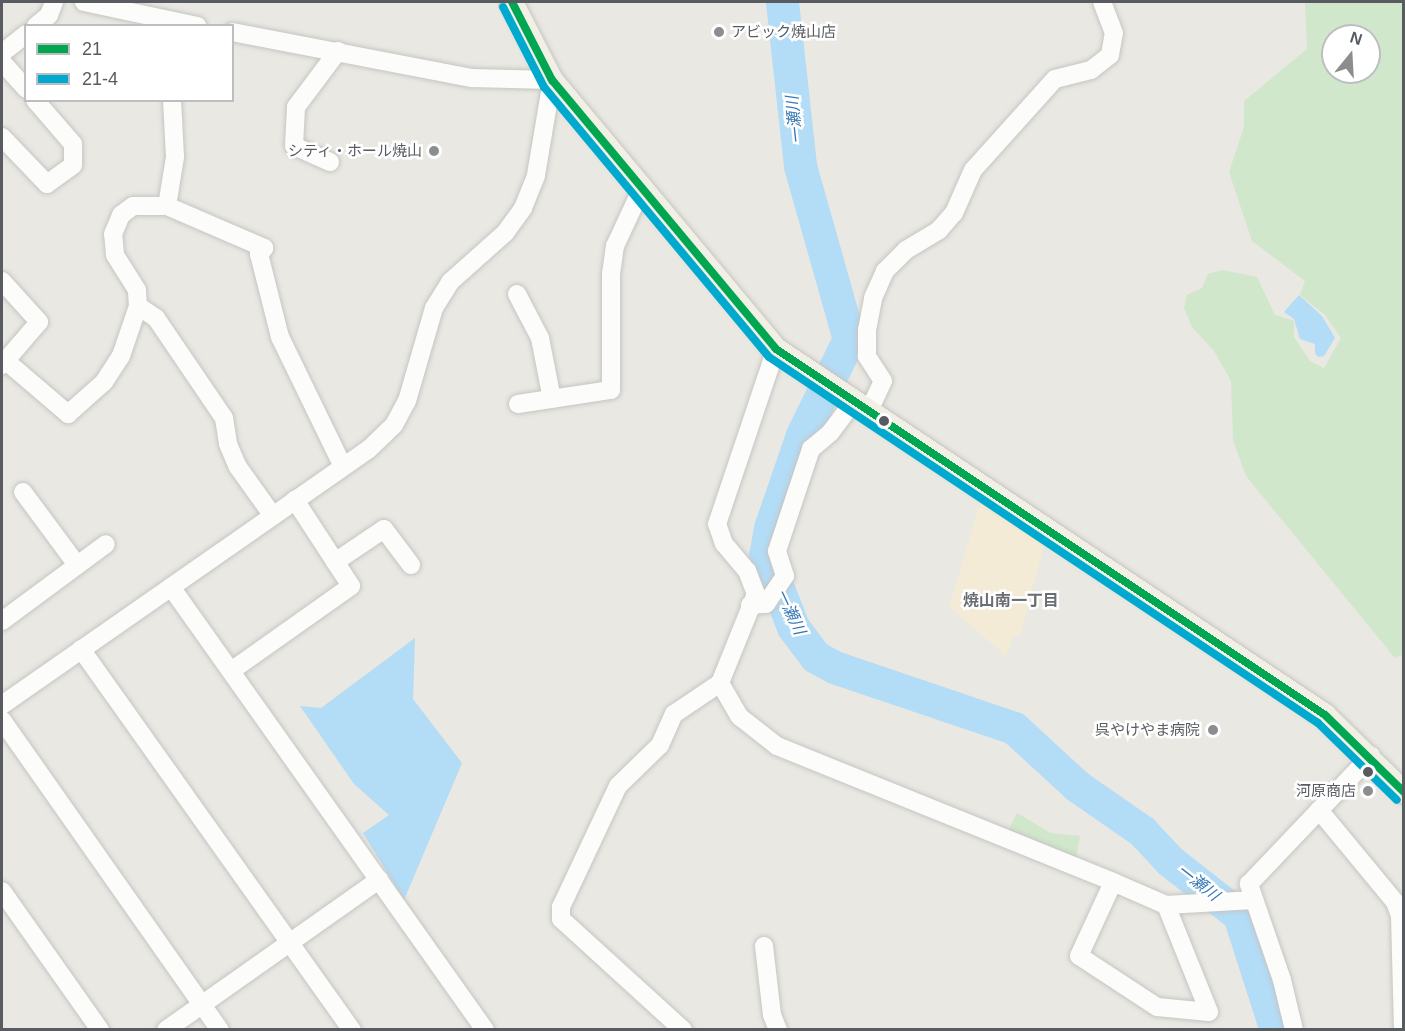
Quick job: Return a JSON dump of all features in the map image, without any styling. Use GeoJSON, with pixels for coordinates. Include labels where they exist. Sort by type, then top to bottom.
{"type":"FeatureCollection","features":[{"type":"Feature","properties":{"kind":"main road"},"geometry":{"type":"LineString","coordinates":[[512,2],[552,80],[776,349],[855,404],[1325,715],[1371,756],[1404,792]]}},
{"type":"Feature","properties":{"kind":"street"},"geometry":{"type":"LineString","coordinates":[[38,24],[49,15],[54,2]]}},
{"type":"Feature","properties":{"kind":"street"},"geometry":{"type":"LineString","coordinates":[[84,2],[169,22]]}},
{"type":"Feature","properties":{"kind":"street"},"geometry":{"type":"LineString","coordinates":[[750,605],[766,604],[785,576],[777,551],[811,449],[830,433],[855,404],[883,381],[867,356],[867,330],[873,298],[885,271],[906,250],[939,230],[954,213],[973,170],[1055,79],[1091,70],[1110,55],[1114,33],[1102,2]]}},
{"type":"Feature","properties":{"kind":"street"},"geometry":{"type":"LineString","coordinates":[[2,705],[343,467],[394,425],[407,400],[434,308],[450,282],[505,233],[523,208],[536,174],[552,80],[471,78],[234,32]]}},
{"type":"Feature","properties":{"kind":"street"},"geometry":{"type":"LineString","coordinates":[[2,53],[24,36]]}},
{"type":"Feature","properties":{"kind":"street"},"geometry":{"type":"LineString","coordinates":[[330,162],[294,146],[296,107],[339,51]]}},
{"type":"Feature","properties":{"kind":"street"},"geometry":{"type":"LineString","coordinates":[[2,62],[24,87]]}},
{"type":"Feature","properties":{"kind":"street"},"geometry":{"type":"LineString","coordinates":[[2,136],[47,184],[73,165],[73,144],[37,102]]}},
{"type":"Feature","properties":{"kind":"street"},"geometry":{"type":"LineString","coordinates":[[167,206],[175,157],[172,102]]}},
{"type":"Feature","properties":{"kind":"street"},"geometry":{"type":"LineString","coordinates":[[519,404],[611,390],[611,274],[615,246],[642,188]]}},
{"type":"Feature","properties":{"kind":"street"},"geometry":{"type":"LineString","coordinates":[[2,281],[39,322],[4,363],[68,414],[104,382],[121,356],[138,306],[137,290],[116,255],[113,234],[121,215],[132,206],[167,206],[264,248],[259,254],[280,337],[343,467]]}},
{"type":"Feature","properties":{"kind":"street"},"geometry":{"type":"LineString","coordinates":[[517,294],[540,338],[552,399]]}},
{"type":"Feature","properties":{"kind":"street"},"geometry":{"type":"LineString","coordinates":[[138,306],[156,318],[224,418],[228,444],[238,466],[273,516]]}},
{"type":"Feature","properties":{"kind":"street"},"geometry":{"type":"LineString","coordinates":[[683,1029],[561,919],[561,907],[618,786],[660,746],[674,714],[720,683],[756,594],[747,571],[724,544],[717,524],[776,349]]}},
{"type":"Feature","properties":{"kind":"street"},"geometry":{"type":"LineString","coordinates":[[23,492],[77,565]]}},
{"type":"Feature","properties":{"kind":"street"},"geometry":{"type":"LineString","coordinates":[[231,671],[351,586],[295,500]]}},
{"type":"Feature","properties":{"kind":"street"},"geometry":{"type":"LineString","coordinates":[[335,562],[384,529],[411,565]]}},
{"type":"Feature","properties":{"kind":"street"},"geometry":{"type":"LineString","coordinates":[[2,619],[105,544]]}},
{"type":"Feature","properties":{"kind":"street"},"geometry":{"type":"LineString","coordinates":[[171,586],[485,1029]]}},
{"type":"Feature","properties":{"kind":"street"},"geometry":{"type":"LineString","coordinates":[[81,649],[352,1029]]}},
{"type":"Feature","properties":{"kind":"street"},"geometry":{"type":"LineString","coordinates":[[720,683],[740,717],[777,746],[1166,905],[1254,900]]}},
{"type":"Feature","properties":{"kind":"street"},"geometry":{"type":"LineString","coordinates":[[2,720],[220,1029]]}},
{"type":"Feature","properties":{"kind":"street"},"geometry":{"type":"LineString","coordinates":[[1294,1029],[1282,980],[1249,884],[1371,756]]}},
{"type":"Feature","properties":{"kind":"street"},"geometry":{"type":"LineString","coordinates":[[1319,810],[1395,902],[1400,916],[1403,1029]]}},
{"type":"Feature","properties":{"kind":"street"},"geometry":{"type":"LineString","coordinates":[[166,1029],[379,880]]}},
{"type":"Feature","properties":{"kind":"street"},"geometry":{"type":"LineString","coordinates":[[1113,882],[1079,956],[1157,1007],[1209,1012],[1166,905]]}},
{"type":"Feature","properties":{"kind":"street"},"geometry":{"type":"LineString","coordinates":[[2,891],[100,1029]]}},
{"type":"Feature","properties":{"kind":"street"},"geometry":{"type":"LineString","coordinates":[[764,946],[772,1015],[778,1029]]}},
{"type":"Feature","properties":{"kind":"green space"},"geometry":{"type":"Polygon","coordinates":[[[1305,2],[1403,2],[1404,654],[1395,658],[1246,476],[1233,440],[1231,381],[1214,351],[1192,327],[1184,308],[1187,295],[1202,288],[1208,274],[1222,270],[1257,277],[1275,315],[1294,321],[1294,337],[1310,361],[1324,368],[1341,338],[1325,315],[1300,295],[1305,281],[1252,241],[1229,172],[1244,127],[1244,101],[1307,49],[1305,2]]]}},
{"type":"Feature","properties":{"kind":"green space"},"geometry":{"type":"Polygon","coordinates":[[[1017,813],[1051,833],[1080,836],[1075,863],[1007,833],[1017,813]]]}},
{"type":"Feature","properties":{"kind":"sand"},"geometry":{"type":"Polygon","coordinates":[[[981,500],[1044,544],[1020,637],[1014,634],[1006,656],[949,607],[981,500]]]}},
{"type":"Feature","properties":{"kind":"water"},"geometry":{"type":"Polygon","coordinates":[[[1299,295],[1322,316],[1335,338],[1324,356],[1318,357],[1315,353],[1315,344],[1300,339],[1294,319],[1284,312],[1299,295]]]}},
{"type":"Feature","properties":{"kind":"water"},"geometry":{"type":"Polygon","coordinates":[[[415,638],[413,699],[462,763],[404,900],[363,833],[389,815],[354,784],[300,706],[321,708],[415,638]]]}},
{"type":"Feature","properties":{"kind":"waterway","name":"一瀬川"},"geometry":{"type":"LineString","coordinates":[[782,2],[800,166],[849,339],[802,435],[770,528],[765,555],[793,627],[816,657],[834,667],[1014,728],[1077,786],[1142,831],[1170,861],[1239,915],[1276,1030]]}},
{"type":"Feature","properties":{"kind":"transit line","name":"21"},"geometry":{"type":"LineString","coordinates":[[512,2],[552,80],[776,349],[1325,715],[1404,792]]}},
{"type":"Feature","properties":{"kind":"transit line","name":"21-4"},"geometry":{"type":"LineString","coordinates":[[503,7],[544,87],[769,357],[1318,723],[1397,800]]}},
{"type":"Feature","properties":{"kind":"place","name":"アビック焼山店"},"geometry":{"type":"Point","coordinates":[719,32]}},
{"type":"Feature","properties":{"kind":"place","name":"シティ・ホール焼山"},"geometry":{"type":"Point","coordinates":[434,151]}},
{"type":"Feature","properties":{"kind":"place","name":"呉やけやま病院"},"geometry":{"type":"Point","coordinates":[1213,730]}},
{"type":"Feature","properties":{"kind":"place","name":"河原商店"},"geometry":{"type":"Point","coordinates":[1368,791]}},
{"type":"Feature","properties":{"kind":"district","name":"焼山南一丁目"},"geometry":{"type":"Point","coordinates":[1011,601]}}]}
